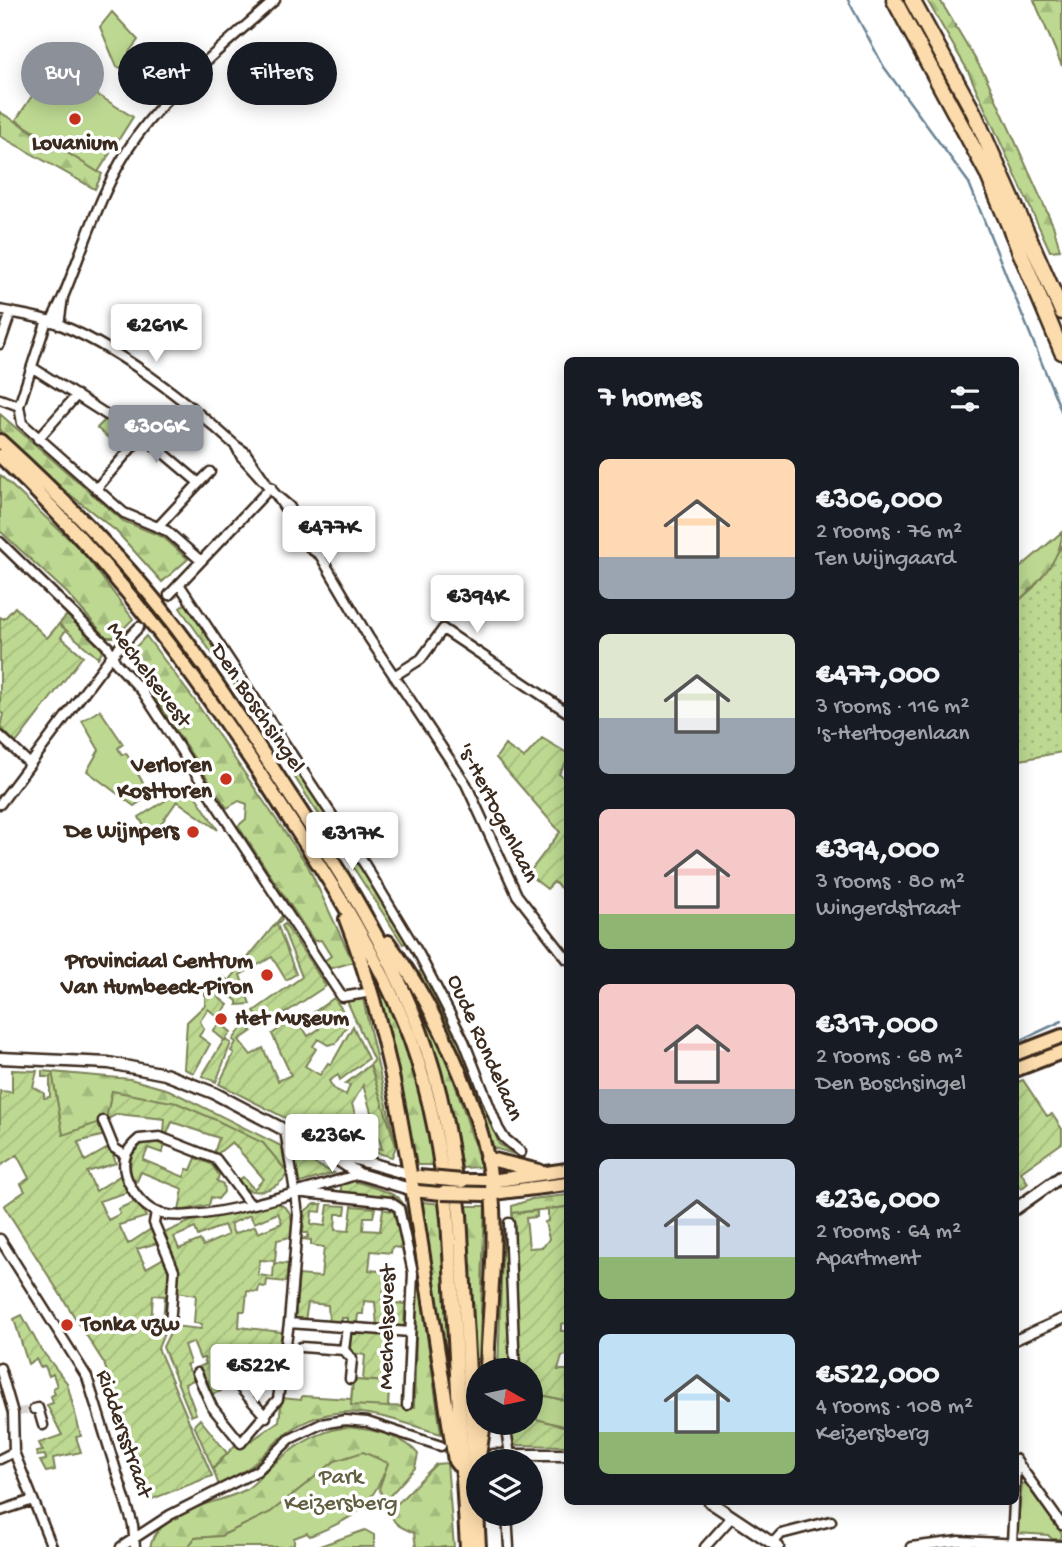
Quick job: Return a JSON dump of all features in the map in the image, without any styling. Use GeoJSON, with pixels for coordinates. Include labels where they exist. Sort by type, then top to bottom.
{"type":"FeatureCollection","features":[{"type":"Feature","properties":{"kind":"highway"},"geometry":{"type":"LineString","coordinates":[[894,0],[987,173],[1062,352]]}},
{"type":"Feature","properties":{"kind":"highway"},"geometry":{"type":"LineString","coordinates":[[912,0],[974,113],[1062,312]]}},
{"type":"Feature","properties":{"kind":"main road","name":"Den Boschsingel"},"geometry":{"type":"LineString","coordinates":[[0,441],[99,536],[163,611],[235,711],[370,919],[421,1032],[445,1115],[447,1165]]}},
{"type":"Feature","properties":{"kind":"main road","name":"Den Boschsingel"},"geometry":{"type":"LineString","coordinates":[[0,456],[89,544],[160,629],[226,722],[345,905],[379,966],[410,1039],[447,1165]]}},
{"type":"Feature","properties":{"kind":"main road"},"geometry":{"type":"LineString","coordinates":[[345,905],[345,918],[372,992],[386,1041],[415,1176],[454,1461],[466,1467]]}},
{"type":"Feature","properties":{"kind":"main road"},"geometry":{"type":"LineString","coordinates":[[370,919],[404,963],[449,1049],[486,1158],[487,1358]]}},
{"type":"Feature","properties":{"kind":"main road"},"geometry":{"type":"LineString","coordinates":[[1019,1052],[1062,1036]]}},
{"type":"Feature","properties":{"kind":"main road"},"geometry":{"type":"LineString","coordinates":[[1019,1068],[1062,1052]]}},
{"type":"Feature","properties":{"kind":"main road"},"geometry":{"type":"LineString","coordinates":[[486,1158],[550,1173]]}},
{"type":"Feature","properties":{"kind":"main road"},"geometry":{"type":"LineString","coordinates":[[447,1165],[460,1215],[468,1449]]}},
{"type":"Feature","properties":{"kind":"main road"},"geometry":{"type":"LineString","coordinates":[[415,1176],[488,1188],[564,1171]]}},
{"type":"Feature","properties":{"kind":"main road"},"geometry":{"type":"LineString","coordinates":[[417,1190],[564,1184]]}},
{"type":"Feature","properties":{"kind":"main road"},"geometry":{"type":"LineString","coordinates":[[467,1547],[468,1526]]}},
{"type":"Feature","properties":{"kind":"main road"},"geometry":{"type":"LineString","coordinates":[[476,1526],[479,1547]]}},
{"type":"Feature","properties":{"kind":"street"},"geometry":{"type":"LineString","coordinates":[[201,561],[167,531],[124,513],[38,439],[22,422],[19,406],[116,173],[136,137],[195,71],[275,0]]}},
{"type":"Feature","properties":{"kind":"street","name":"'s-Hertogenlaan"},"geometry":{"type":"LineString","coordinates":[[0,310],[52,322],[165,387],[251,458],[311,549],[320,555],[394,676],[466,784],[517,895],[564,955]]}},
{"type":"Feature","properties":{"kind":"street"},"geometry":{"type":"LineString","coordinates":[[0,344],[11,312]]}},
{"type":"Feature","properties":{"kind":"street"},"geometry":{"type":"LineString","coordinates":[[33,368],[107,415]]}},
{"type":"Feature","properties":{"kind":"street"},"geometry":{"type":"LineString","coordinates":[[38,439],[78,395]]}},
{"type":"Feature","properties":{"kind":"street"},"geometry":{"type":"LineString","coordinates":[[0,399],[19,406]]}},
{"type":"Feature","properties":{"kind":"street"},"geometry":{"type":"LineString","coordinates":[[96,489],[142,438],[150,441],[199,482]]}},
{"type":"Feature","properties":{"kind":"street"},"geometry":{"type":"LineString","coordinates":[[158,527],[210,472]]}},
{"type":"Feature","properties":{"kind":"street"},"geometry":{"type":"LineString","coordinates":[[169,595],[268,484]]}},
{"type":"Feature","properties":{"kind":"street","name":"Mechelsevest"},"geometry":{"type":"LineString","coordinates":[[0,543],[108,647],[142,691],[342,997],[372,992]]}},
{"type":"Feature","properties":{"kind":"street","name":"Oude Rondelaan"},"geometry":{"type":"LineString","coordinates":[[179,584],[358,854],[419,954],[464,1041],[498,1128],[504,1138],[521,1152]]}},
{"type":"Feature","properties":{"kind":"street"},"geometry":{"type":"LineString","coordinates":[[0,804],[112,655],[139,627]]}},
{"type":"Feature","properties":{"kind":"street"},"geometry":{"type":"LineString","coordinates":[[394,676],[421,659],[443,629],[564,710]]}},
{"type":"Feature","properties":{"kind":"street"},"geometry":{"type":"LineString","coordinates":[[0,736],[30,764]]}},
{"type":"Feature","properties":{"kind":"street"},"geometry":{"type":"LineString","coordinates":[[404,963],[419,954]]}},
{"type":"Feature","properties":{"kind":"street"},"geometry":{"type":"LineString","coordinates":[[0,1058],[109,1062],[165,1073],[214,1093],[321,1149],[359,1174],[417,1190]]}},
{"type":"Feature","properties":{"kind":"street"},"geometry":{"type":"LineString","coordinates":[[103,1121],[114,1148],[125,1155]]}},
{"type":"Feature","properties":{"kind":"street"},"geometry":{"type":"LineString","coordinates":[[197,1373],[212,1407],[241,1443],[266,1417],[278,1399],[289,1323],[298,1215],[285,1130]]}},
{"type":"Feature","properties":{"kind":"street"},"geometry":{"type":"LineString","coordinates":[[249,1203],[216,1159],[160,1137],[139,1139],[125,1155],[124,1168],[132,1189],[156,1212],[181,1218],[249,1203],[295,1192],[359,1174],[392,1172]]}},
{"type":"Feature","properties":{"kind":"street"},"geometry":{"type":"LineString","coordinates":[[321,1149],[392,1172],[415,1176]]}},
{"type":"Feature","properties":{"kind":"street"},"geometry":{"type":"LineString","coordinates":[[1019,1206],[1062,1176]]}},
{"type":"Feature","properties":{"kind":"street"},"geometry":{"type":"LineString","coordinates":[[295,1192],[334,1198],[334,1182]]}},
{"type":"Feature","properties":{"kind":"street","name":"Mechelsevest"},"geometry":{"type":"LineString","coordinates":[[334,1198],[390,1202],[399,1208],[413,1273],[407,1405]]}},
{"type":"Feature","properties":{"kind":"street"},"geometry":{"type":"LineString","coordinates":[[156,1212],[154,1223],[174,1270],[170,1326]]}},
{"type":"Feature","properties":{"kind":"street"},"geometry":{"type":"LineString","coordinates":[[509,1223],[515,1358]]}},
{"type":"Feature","properties":{"kind":"street","name":"Riddersstraat"},"geometry":{"type":"LineString","coordinates":[[0,1239],[87,1377],[135,1542]]}},
{"type":"Feature","properties":{"kind":"street"},"geometry":{"type":"LineString","coordinates":[[1019,1338],[1062,1319]]}},
{"type":"Feature","properties":{"kind":"street"},"geometry":{"type":"LineString","coordinates":[[289,1323],[410,1332]]}},
{"type":"Feature","properties":{"kind":"street"},"geometry":{"type":"LineString","coordinates":[[344,1350],[346,1327]]}},
{"type":"Feature","properties":{"kind":"street"},"geometry":{"type":"LineString","coordinates":[[301,1347],[344,1350],[352,1359],[350,1379]]}},
{"type":"Feature","properties":{"kind":"street"},"geometry":{"type":"LineString","coordinates":[[0,1368],[16,1412],[14,1452],[52,1547]]}},
{"type":"Feature","properties":{"kind":"street"},"geometry":{"type":"LineString","coordinates":[[232,1369],[237,1384],[266,1417]]}},
{"type":"Feature","properties":{"kind":"street"},"geometry":{"type":"LineString","coordinates":[[34,1409],[38,1408],[43,1425]]}},
{"type":"Feature","properties":{"kind":"street"},"geometry":{"type":"LineString","coordinates":[[121,1547],[135,1542],[170,1515],[257,1471],[290,1439],[321,1424],[345,1420],[367,1422],[441,1446]]}},
{"type":"Feature","properties":{"kind":"street"},"geometry":{"type":"LineString","coordinates":[[0,1460],[14,1452]]}},
{"type":"Feature","properties":{"kind":"street"},"geometry":{"type":"LineString","coordinates":[[543,1456],[564,1455]]}},
{"type":"Feature","properties":{"kind":"street"},"geometry":{"type":"LineString","coordinates":[[1019,1464],[1062,1525]]}},
{"type":"Feature","properties":{"kind":"street"},"geometry":{"type":"LineString","coordinates":[[0,1511],[33,1500]]}},
{"type":"Feature","properties":{"kind":"street"},"geometry":{"type":"LineString","coordinates":[[714,1505],[776,1545],[780,1534],[831,1521]]}},
{"type":"Feature","properties":{"kind":"street"},"geometry":{"type":"LineString","coordinates":[[1012,1543],[1014,1505]]}},
{"type":"Feature","properties":{"kind":"street"},"geometry":{"type":"LineString","coordinates":[[705,1547],[732,1517]]}},
{"type":"Feature","properties":{"kind":"street"},"geometry":{"type":"LineString","coordinates":[[508,1526],[509,1547]]}},
{"type":"Feature","properties":{"kind":"street"},"geometry":{"type":"LineString","coordinates":[[911,1547],[959,1541],[1057,1546]]}},
{"type":"Feature","properties":{"kind":"green space"},"geometry":{"type":"Polygon","coordinates":[[[927,0],[940,0],[986,77],[1053,225],[1060,250],[1050,251],[968,71],[927,0]]]}},
{"type":"Feature","properties":{"kind":"green space"},"geometry":{"type":"Polygon","coordinates":[[[1034,0],[1062,0],[1062,66],[1034,0]]]}},
{"type":"Feature","properties":{"kind":"green space"},"geometry":{"type":"Polygon","coordinates":[[[112,12],[138,40],[118,42],[118,67],[117,67],[100,27],[112,12]]]}},
{"type":"Feature","properties":{"kind":"green space","name":"Lovanium"},"geometry":{"type":"Polygon","coordinates":[[[104,99],[133,117],[98,172],[16,120],[26,105],[104,105],[104,99]]]}},
{"type":"Feature","properties":{"kind":"green space"},"geometry":{"type":"Polygon","coordinates":[[[0,112],[102,174],[95,189],[0,136],[0,112]]]}},
{"type":"Feature","properties":{"kind":"green space"},"geometry":{"type":"Polygon","coordinates":[[[112,413],[140,430],[123,451],[97,428],[112,413]]]}},
{"type":"Feature","properties":{"kind":"green space"},"geometry":{"type":"Polygon","coordinates":[[[0,414],[123,521],[163,537],[188,559],[162,582],[116,531],[63,489],[0,431],[0,414]]]}},
{"type":"Feature","properties":{"kind":"green space"},"geometry":{"type":"Polygon","coordinates":[[[0,475],[82,551],[133,619],[115,637],[106,637],[67,593],[0,531],[0,475]]]}},
{"type":"Feature","properties":{"kind":"green space"},"geometry":{"type":"Polygon","coordinates":[[[1062,532],[1061,542],[1052,562],[1039,581],[1019,600],[1019,569],[1062,532]]]}},
{"type":"Feature","properties":{"kind":"green space"},"geometry":{"type":"Polygon","coordinates":[[[1062,546],[1062,752],[1019,760],[1019,600],[1034,587],[1062,546]]]}},
{"type":"Feature","properties":{"kind":"green space"},"geometry":{"type":"Polygon","coordinates":[[[186,603],[208,630],[408,942],[403,944],[240,693],[180,608],[186,603]]]}},
{"type":"Feature","properties":{"kind":"green space"},"geometry":{"type":"Polygon","coordinates":[[[15,607],[47,638],[59,624],[66,630],[61,637],[83,656],[16,743],[0,727],[3,714],[0,712],[0,617],[4,619],[15,607]]]}},
{"type":"Feature","properties":{"kind":"green space"},"geometry":{"type":"Polygon","coordinates":[[[67,615],[103,650],[98,658],[59,624],[67,615]]]}},
{"type":"Feature","properties":{"kind":"green space"},"geometry":{"type":"Polygon","coordinates":[[[146,636],[195,701],[308,866],[353,962],[329,969],[324,961],[331,956],[321,940],[314,941],[238,826],[246,819],[247,804],[239,801],[227,808],[131,663],[130,653],[146,636]]]}},
{"type":"Feature","properties":{"kind":"green space"},"geometry":{"type":"Polygon","coordinates":[[[100,710],[123,744],[118,748],[122,755],[126,753],[150,795],[134,806],[87,771],[99,750],[82,721],[100,710]]]}},
{"type":"Feature","properties":{"kind":"green space"},"geometry":{"type":"Polygon","coordinates":[[[542,738],[564,751],[564,766],[559,774],[564,778],[564,891],[554,882],[547,889],[528,874],[560,832],[496,758],[505,745],[524,758],[542,738]]]}},
{"type":"Feature","properties":{"kind":"green space"},"geometry":{"type":"Polygon","coordinates":[[[189,786],[218,830],[177,801],[151,838],[139,817],[189,786]]]}},
{"type":"Feature","properties":{"kind":"green space"},"geometry":{"type":"Polygon","coordinates":[[[281,917],[282,920],[277,924],[296,974],[286,980],[272,957],[240,975],[250,1004],[237,1005],[237,1001],[223,990],[218,997],[228,1005],[218,1017],[208,1009],[200,1021],[204,1029],[199,1036],[210,1044],[194,1073],[184,1069],[187,1022],[205,1005],[205,991],[223,977],[229,981],[281,917]]]}},
{"type":"Feature","properties":{"kind":"green space"},"geometry":{"type":"Polygon","coordinates":[[[285,924],[326,986],[264,1027],[254,1011],[302,977],[282,926],[285,924]]]}},
{"type":"Feature","properties":{"kind":"green space"},"geometry":{"type":"Polygon","coordinates":[[[373,965],[411,1063],[436,1165],[416,1165],[389,1040],[367,968],[373,965]]]}},
{"type":"Feature","properties":{"kind":"green space"},"geometry":{"type":"Polygon","coordinates":[[[422,970],[461,1043],[499,1144],[514,1154],[494,1148],[472,1081],[419,972],[422,970]]]}},
{"type":"Feature","properties":{"kind":"green space"},"geometry":{"type":"Polygon","coordinates":[[[406,979],[419,1001],[450,1070],[481,1167],[462,1168],[441,1071],[406,979]]]}},
{"type":"Feature","properties":{"kind":"green space"},"geometry":{"type":"Polygon","coordinates":[[[334,998],[350,1021],[336,1043],[328,1045],[318,1039],[313,1046],[316,1049],[305,1066],[320,1075],[328,1063],[331,1065],[353,1026],[368,1059],[340,1080],[338,1075],[329,1081],[334,1089],[346,1095],[350,1085],[345,1084],[370,1065],[396,1146],[392,1157],[357,1147],[342,1147],[364,1142],[365,1146],[382,1149],[363,1085],[352,1104],[362,1139],[349,1142],[342,1128],[330,1141],[219,1084],[234,1053],[231,1051],[236,1042],[233,1040],[245,1023],[252,1031],[239,1040],[251,1055],[263,1048],[278,1081],[291,1075],[272,1034],[296,1017],[308,1036],[319,1029],[310,1015],[334,998]]]}},
{"type":"Feature","properties":{"kind":"green space"},"geometry":{"type":"Polygon","coordinates":[[[363,999],[396,1146],[370,1065],[374,1061],[347,1001],[363,999]]]}},
{"type":"Feature","properties":{"kind":"green space"},"geometry":{"type":"Polygon","coordinates":[[[220,1023],[231,1032],[225,1040],[231,1043],[216,1082],[202,1076],[224,1040],[213,1031],[220,1023]]]}},
{"type":"Feature","properties":{"kind":"green space"},"geometry":{"type":"Polygon","coordinates":[[[12,1070],[37,1071],[33,1087],[44,1093],[44,1098],[50,1097],[50,1077],[42,1077],[42,1071],[52,1072],[63,1135],[100,1122],[105,1135],[78,1142],[85,1161],[110,1147],[116,1163],[87,1172],[96,1191],[121,1175],[128,1192],[99,1201],[108,1220],[120,1214],[118,1209],[134,1202],[141,1207],[146,1217],[119,1225],[128,1244],[151,1229],[157,1243],[137,1249],[146,1268],[164,1258],[169,1282],[167,1322],[163,1322],[165,1296],[153,1295],[151,1323],[157,1324],[156,1330],[165,1331],[158,1348],[212,1476],[147,1501],[104,1363],[4,1206],[25,1191],[21,1184],[29,1178],[17,1155],[0,1166],[0,1091],[12,1092],[12,1070]]]}},
{"type":"Feature","properties":{"kind":"green space"},"geometry":{"type":"Polygon","coordinates":[[[52,1072],[130,1079],[169,1090],[283,1147],[288,1173],[263,1143],[112,1091],[106,1120],[63,1136],[52,1072]]]}},
{"type":"Feature","properties":{"kind":"green space"},"geometry":{"type":"Polygon","coordinates":[[[1023,1080],[1047,1116],[1052,1114],[1062,1129],[1062,1143],[1021,1172],[1028,1183],[1021,1189],[1019,1186],[1019,1082],[1023,1080]]]}},
{"type":"Feature","properties":{"kind":"green space"},"geometry":{"type":"Polygon","coordinates":[[[112,1091],[177,1103],[216,1120],[263,1143],[288,1173],[271,1188],[249,1190],[237,1181],[243,1177],[254,1189],[264,1179],[232,1142],[216,1155],[214,1153],[219,1138],[172,1122],[167,1134],[164,1133],[165,1119],[117,1114],[106,1120],[112,1091]]]}},
{"type":"Feature","properties":{"kind":"green space"},"geometry":{"type":"Polygon","coordinates":[[[156,1142],[165,1146],[162,1153],[148,1148],[143,1160],[184,1177],[187,1169],[191,1170],[196,1158],[211,1164],[219,1175],[217,1181],[223,1184],[224,1192],[218,1199],[211,1197],[209,1205],[179,1211],[183,1189],[141,1172],[137,1181],[132,1178],[132,1158],[137,1148],[156,1142]]]}},
{"type":"Feature","properties":{"kind":"green space"},"geometry":{"type":"Polygon","coordinates":[[[293,1153],[334,1173],[297,1184],[293,1153]]]}},
{"type":"Feature","properties":{"kind":"green space"},"geometry":{"type":"Polygon","coordinates":[[[351,1180],[396,1197],[341,1192],[341,1185],[351,1180]]]}},
{"type":"Feature","properties":{"kind":"green space"},"geometry":{"type":"Polygon","coordinates":[[[564,1195],[564,1207],[512,1213],[512,1206],[532,1199],[564,1195]]]}},
{"type":"Feature","properties":{"kind":"green space"},"geometry":{"type":"Polygon","coordinates":[[[422,1202],[442,1204],[452,1392],[449,1392],[422,1202]]]}},
{"type":"Feature","properties":{"kind":"green space"},"geometry":{"type":"Polygon","coordinates":[[[277,1203],[289,1212],[292,1226],[291,1237],[277,1240],[275,1261],[260,1260],[258,1275],[273,1277],[274,1263],[288,1264],[286,1282],[267,1280],[266,1287],[259,1286],[258,1292],[247,1291],[245,1311],[240,1311],[239,1327],[282,1332],[276,1369],[237,1366],[216,1373],[217,1377],[212,1379],[215,1389],[220,1387],[221,1391],[210,1395],[208,1380],[205,1380],[199,1367],[206,1364],[204,1358],[200,1359],[193,1342],[184,1345],[190,1363],[186,1365],[195,1379],[185,1384],[196,1414],[191,1416],[163,1347],[173,1326],[201,1329],[202,1324],[194,1323],[196,1295],[176,1292],[177,1269],[162,1234],[191,1221],[277,1203]],[[278,1213],[254,1223],[250,1215],[230,1224],[234,1234],[255,1226],[258,1233],[282,1223],[278,1213]],[[224,1225],[198,1236],[195,1228],[174,1237],[179,1249],[200,1240],[203,1246],[228,1235],[224,1225]]]}},
{"type":"Feature","properties":{"kind":"green space"},"geometry":{"type":"Polygon","coordinates":[[[314,1204],[322,1204],[321,1212],[312,1211],[311,1224],[325,1226],[328,1205],[346,1206],[345,1214],[336,1214],[335,1230],[349,1231],[352,1206],[375,1208],[373,1217],[364,1217],[363,1230],[380,1231],[383,1209],[394,1212],[402,1248],[392,1247],[391,1253],[371,1251],[369,1270],[390,1272],[392,1289],[384,1288],[382,1302],[405,1304],[404,1328],[377,1326],[375,1302],[364,1301],[363,1314],[358,1314],[357,1322],[348,1323],[348,1318],[342,1318],[341,1323],[329,1322],[328,1305],[308,1303],[305,1320],[295,1319],[299,1275],[321,1277],[324,1247],[311,1245],[311,1240],[302,1239],[308,1237],[308,1233],[303,1233],[305,1211],[314,1204]]]}},
{"type":"Feature","properties":{"kind":"green space"},"geometry":{"type":"Polygon","coordinates":[[[403,1204],[408,1213],[414,1243],[403,1204]]]}},
{"type":"Feature","properties":{"kind":"green space"},"geometry":{"type":"Polygon","coordinates":[[[467,1206],[485,1206],[479,1358],[475,1358],[467,1206]]]}},
{"type":"Feature","properties":{"kind":"green space"},"geometry":{"type":"Polygon","coordinates":[[[564,1207],[564,1324],[561,1324],[561,1331],[564,1331],[564,1356],[558,1370],[564,1370],[564,1400],[543,1395],[543,1358],[518,1358],[512,1213],[537,1211],[537,1217],[526,1218],[529,1248],[543,1247],[549,1239],[545,1222],[548,1221],[548,1209],[564,1207]]]}},
{"type":"Feature","properties":{"kind":"green space"},"geometry":{"type":"Polygon","coordinates":[[[503,1229],[512,1358],[498,1358],[503,1229]]]}},
{"type":"Feature","properties":{"kind":"green space"},"geometry":{"type":"Polygon","coordinates":[[[418,1272],[441,1434],[363,1413],[325,1415],[306,1421],[287,1433],[251,1466],[219,1486],[213,1469],[237,1443],[241,1448],[279,1421],[282,1398],[301,1400],[302,1396],[351,1399],[353,1380],[389,1382],[388,1406],[414,1407],[418,1272]]]}},
{"type":"Feature","properties":{"kind":"green space"},"geometry":{"type":"Polygon","coordinates":[[[22,1315],[40,1348],[67,1383],[81,1436],[76,1437],[81,1452],[53,1458],[55,1470],[46,1472],[40,1461],[46,1460],[45,1455],[37,1456],[36,1452],[43,1451],[39,1443],[62,1435],[47,1405],[53,1403],[51,1396],[55,1394],[53,1388],[57,1386],[53,1374],[49,1376],[45,1366],[40,1367],[36,1359],[28,1364],[14,1319],[22,1315]]]}},
{"type":"Feature","properties":{"kind":"green space"},"geometry":{"type":"Polygon","coordinates":[[[350,1331],[392,1334],[389,1382],[363,1380],[365,1355],[352,1353],[348,1349],[350,1331]]]}},
{"type":"Feature","properties":{"kind":"green space"},"geometry":{"type":"Polygon","coordinates":[[[353,1380],[389,1382],[388,1407],[351,1405],[353,1380]]]}},
{"type":"Feature","properties":{"kind":"green space"},"geometry":{"type":"Polygon","coordinates":[[[543,1395],[564,1400],[564,1426],[543,1422],[543,1395]]]}},
{"type":"Feature","properties":{"kind":"green space"},"geometry":{"type":"Polygon","coordinates":[[[200,1419],[227,1453],[213,1469],[194,1425],[200,1419]]]}},
{"type":"Feature","properties":{"kind":"green space"},"geometry":{"type":"Polygon","coordinates":[[[543,1421],[564,1426],[564,1446],[514,1445],[512,1435],[543,1435],[543,1421]]]}},
{"type":"Feature","properties":{"kind":"green space"},"geometry":{"type":"Polygon","coordinates":[[[346,1427],[395,1437],[418,1454],[415,1468],[385,1501],[379,1489],[388,1463],[335,1461],[271,1512],[221,1536],[195,1538],[188,1547],[150,1547],[156,1534],[176,1516],[243,1491],[303,1442],[346,1427]]]}},
{"type":"Feature","properties":{"kind":"green space","name":"Park Keizersberg"},"geometry":{"type":"Polygon","coordinates":[[[363,1452],[388,1463],[375,1492],[367,1502],[338,1524],[310,1536],[307,1533],[294,1538],[294,1544],[286,1547],[188,1547],[195,1538],[221,1536],[271,1512],[335,1461],[363,1452]]]}},
{"type":"Feature","properties":{"kind":"green space"},"geometry":{"type":"Polygon","coordinates":[[[447,1463],[454,1547],[416,1547],[414,1533],[395,1522],[392,1509],[436,1464],[447,1463]]]}},
{"type":"Feature","properties":{"kind":"green space"},"geometry":{"type":"Polygon","coordinates":[[[1025,1483],[1062,1534],[1061,1539],[1052,1539],[1048,1535],[1017,1533],[1022,1484],[1025,1483]]]}},
{"type":"Feature","properties":{"kind":"green space"},"geometry":{"type":"Polygon","coordinates":[[[365,1530],[374,1535],[374,1547],[317,1547],[365,1530]]]}},
{"type":"Feature","properties":{"kind":"waterway"},"geometry":{"type":"LineString","coordinates":[[848,0],[884,67],[969,183],[1062,413]]}},
{"type":"Feature","properties":{"kind":"waterway"},"geometry":{"type":"LineString","coordinates":[[1019,1041],[1062,1021]]}},
{"type":"Feature","properties":{"kind":"tunnel"},"geometry":{"type":"LineString","coordinates":[[19,1412],[34,1409]]}},
{"type":"Feature","properties":{"kind":"place","name":"Lovanium"},"geometry":{"type":"Point","coordinates":[75,119]}},
{"type":"Feature","properties":{"kind":"place","name":"Verloren Kosttoren"},"geometry":{"type":"Point","coordinates":[226,779]}},
{"type":"Feature","properties":{"kind":"place","name":"De Wijnpers"},"geometry":{"type":"Point","coordinates":[193,832]}},
{"type":"Feature","properties":{"kind":"place","name":"Provinciaal Centrum Van Humbeeck-Piron"},"geometry":{"type":"Point","coordinates":[267,975]}},
{"type":"Feature","properties":{"kind":"place","name":"Het Museum"},"geometry":{"type":"Point","coordinates":[221,1019]}},
{"type":"Feature","properties":{"kind":"place","name":"Tonka vzw"},"geometry":{"type":"Point","coordinates":[67,1325]}}]}
